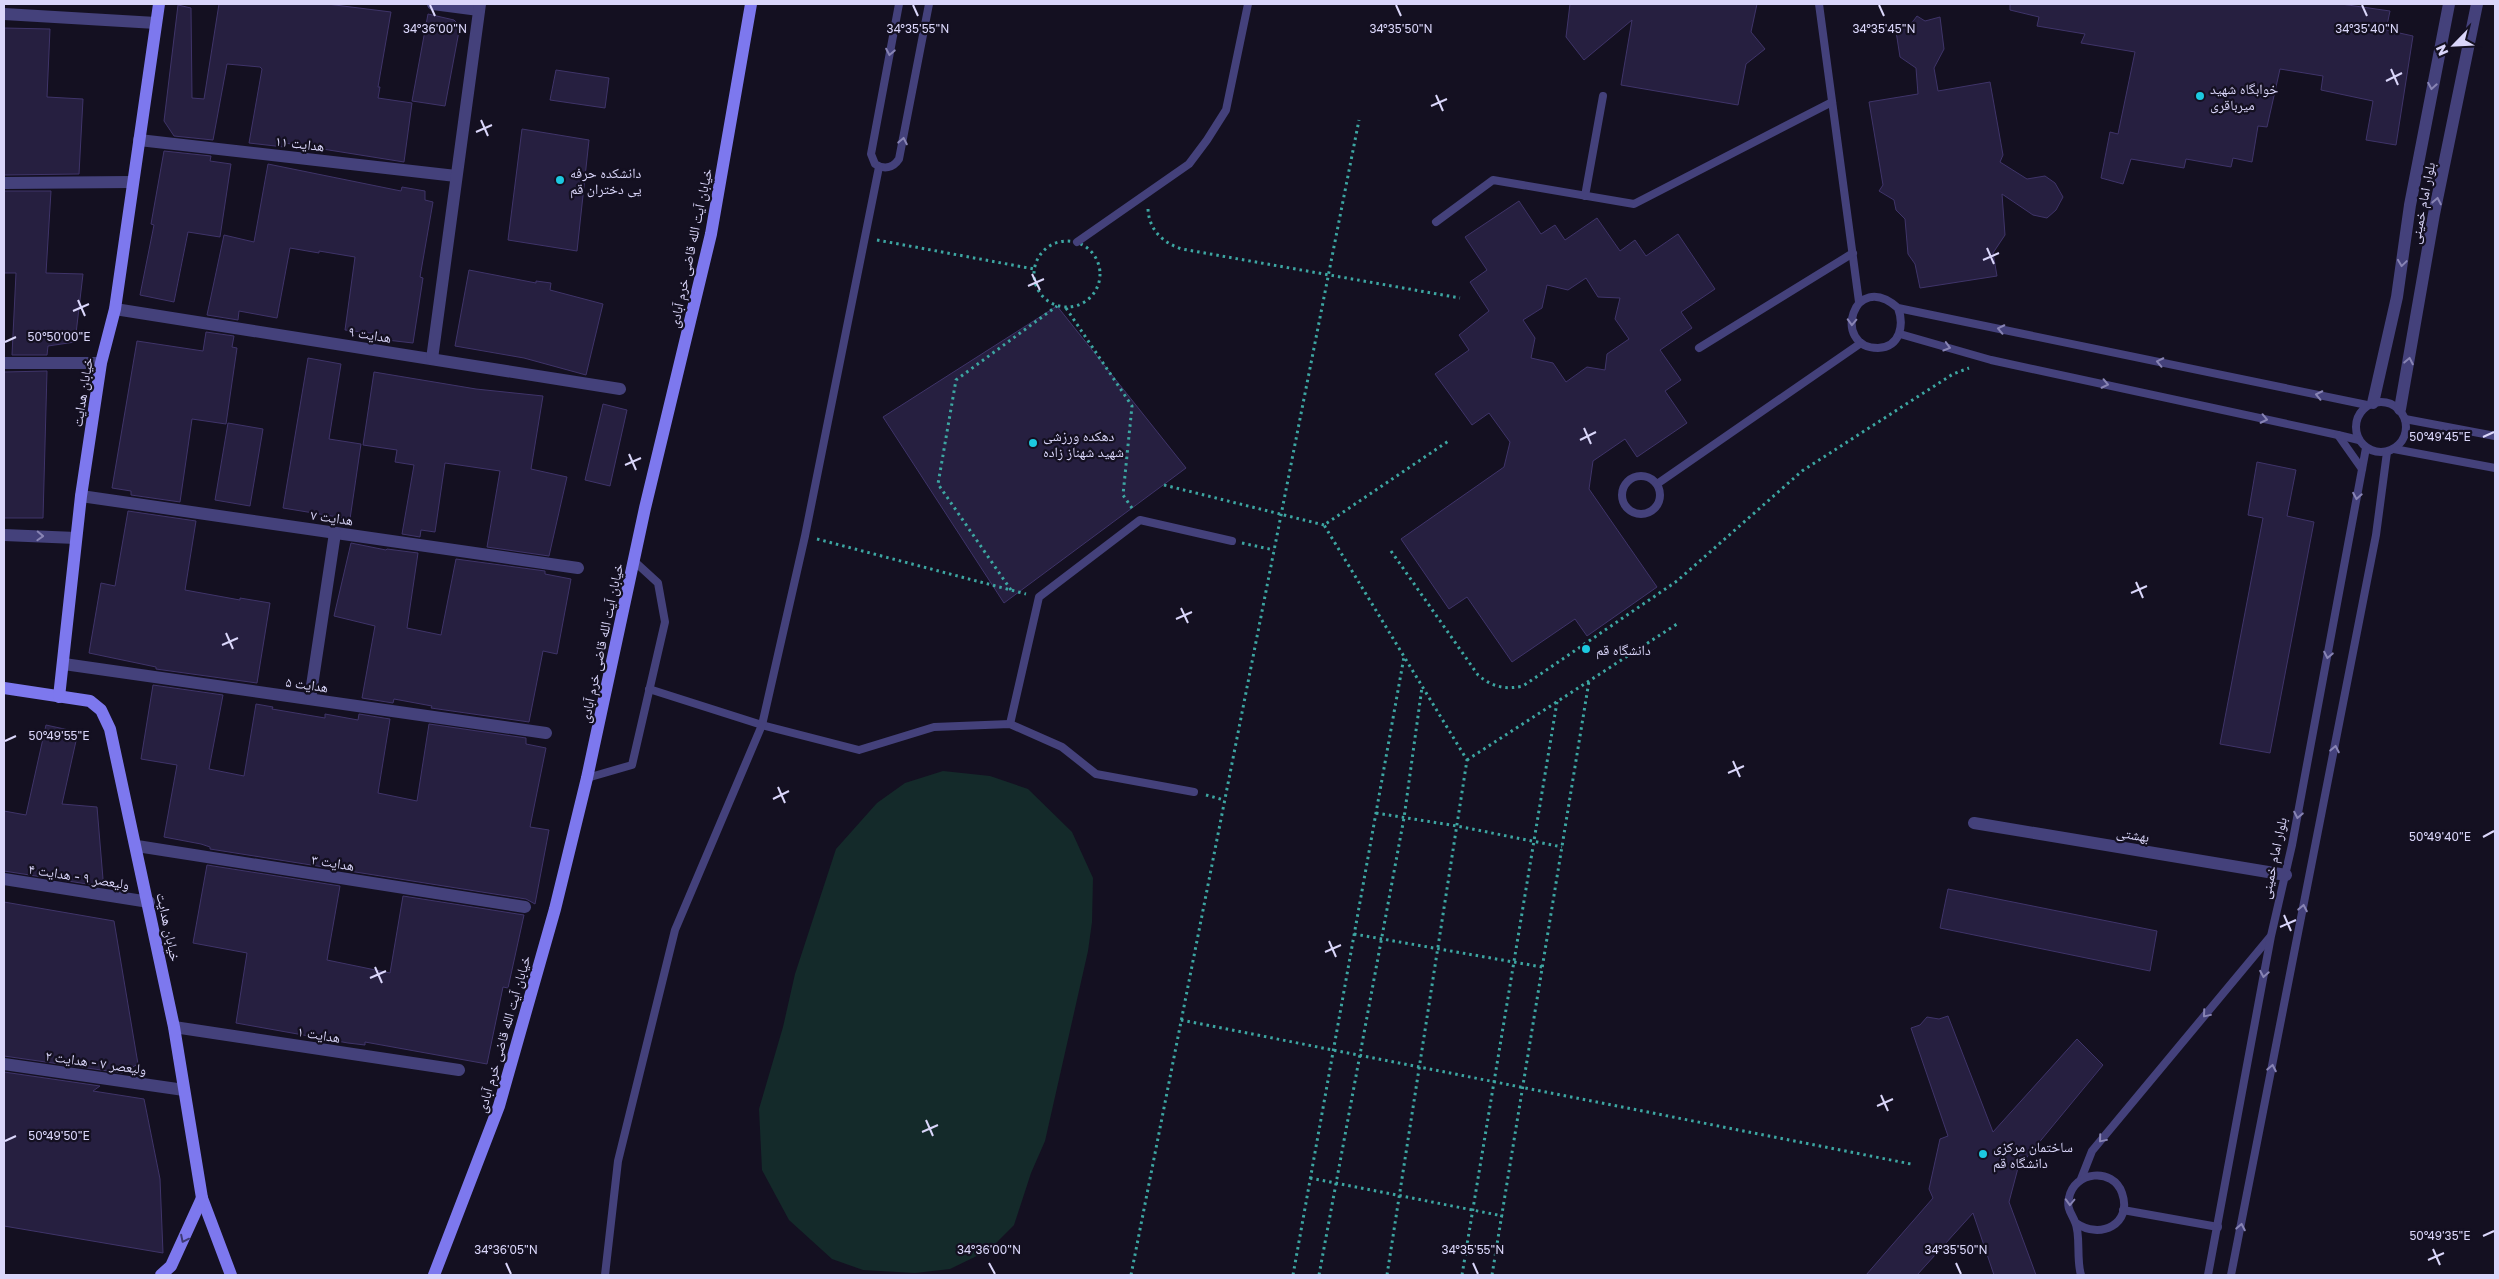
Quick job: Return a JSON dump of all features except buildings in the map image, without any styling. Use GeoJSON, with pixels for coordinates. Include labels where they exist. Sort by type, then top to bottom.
{"type":"FeatureCollection","features":[{"type":"Feature","properties":{"kind":"street","name":"خیابان هدایت"},"geometry":{"type":"LineString","coordinates":[[59,697],[81,496],[101,363],[115,310],[159,4]]}},
{"type":"Feature","properties":{"kind":"street"},"geometry":{"type":"LineString","coordinates":[[432,359],[479,7],[433,4]]}},
{"type":"Feature","properties":{"kind":"street","name":"خیابان آیت الله قاضی خرم آبادی"},"geometry":{"type":"LineString","coordinates":[[434,1275],[499,1106],[555,909],[587,778],[634,561],[711,234],[751,4]]}},
{"type":"Feature","properties":{"kind":"street","name":"بلوار امام خمینی"},"geometry":{"type":"LineString","coordinates":[[2370,404],[2397,297],[2410,206],[2449,4]]}},
{"type":"Feature","properties":{"kind":"street","name":"بلوار امام خمینی"},"geometry":{"type":"LineString","coordinates":[[2402,414],[2434,214],[2477,4]]}},
{"type":"Feature","properties":{"kind":"street"},"geometry":{"type":"LineString","coordinates":[[4,14],[156,23]]}},
{"type":"Feature","properties":{"kind":"street","name":"هدایت ۱۱"},"geometry":{"type":"LineString","coordinates":[[139,140],[456,176]]}},
{"type":"Feature","properties":{"kind":"street"},"geometry":{"type":"LineString","coordinates":[[4,183],[133,182]]}},
{"type":"Feature","properties":{"kind":"street","name":"هدایت ۹"},"geometry":{"type":"LineString","coordinates":[[115,310],[620,389]]}},
{"type":"Feature","properties":{"kind":"street"},"geometry":{"type":"LineString","coordinates":[[4,363],[101,363]]}},
{"type":"Feature","properties":{"kind":"street","name":"هدایت ۷"},"geometry":{"type":"LineString","coordinates":[[81,496],[578,568]]}},
{"type":"Feature","properties":{"kind":"street"},"geometry":{"type":"LineString","coordinates":[[310,699],[335,533]]}},
{"type":"Feature","properties":{"kind":"street"},"geometry":{"type":"LineString","coordinates":[[4,535],[76,538]]}},
{"type":"Feature","properties":{"kind":"street","name":"هدایت ۵"},"geometry":{"type":"LineString","coordinates":[[64,664],[546,733]]}},
{"type":"Feature","properties":{"kind":"street","name":"خیابان هدایت"},"geometry":{"type":"LineString","coordinates":[[4,688],[90,702],[101,710],[110,729],[137,846],[174,1027],[202,1198],[231,1275]]}},
{"type":"Feature","properties":{"kind":"street","name":"بهشتی"},"geometry":{"type":"LineString","coordinates":[[1974,823],[2286,875]]}},
{"type":"Feature","properties":{"kind":"street","name":"هدایت ۳"},"geometry":{"type":"LineString","coordinates":[[137,846],[525,907]]}},
{"type":"Feature","properties":{"kind":"street","name":"ولیعصر ۹ - هدایت ۴"},"geometry":{"type":"LineString","coordinates":[[4,879],[149,902]]}},
{"type":"Feature","properties":{"kind":"street","name":"هدایت ۱"},"geometry":{"type":"LineString","coordinates":[[174,1027],[459,1070]]}},
{"type":"Feature","properties":{"kind":"street","name":"ولیعصر ۷ - هدایت ۲"},"geometry":{"type":"LineString","coordinates":[[4,1064],[184,1090]]}},
{"type":"Feature","properties":{"kind":"street"},"geometry":{"type":"LineString","coordinates":[[161,1275],[171,1266],[202,1198]]}},
{"type":"Feature","properties":{"kind":"lane"},"geometry":{"type":"LineString","coordinates":[[899,4],[871,148],[872,159],[879,167],[891,167],[899,159],[929,4]]}},
{"type":"Feature","properties":{"kind":"lane"},"geometry":{"type":"LineString","coordinates":[[1077,242],[1189,164],[1207,140],[1226,110],[1248,4]]}},
{"type":"Feature","properties":{"kind":"lane"},"geometry":{"type":"LineString","coordinates":[[1819,4],[1859,302],[1851,316],[1852,331],[1861,343],[1871,348],[1883,348],[1893,343],[1900,334],[1903,321],[1898,308],[1887,298],[1873,296],[1859,302]]}},
{"type":"Feature","properties":{"kind":"lane"},"geometry":{"type":"LineString","coordinates":[[1585,196],[1603,96]]}},
{"type":"Feature","properties":{"kind":"lane"},"geometry":{"type":"LineString","coordinates":[[1436,222],[1493,180],[1634,204],[1832,102]]}},
{"type":"Feature","properties":{"kind":"lane"},"geometry":{"type":"LineString","coordinates":[[605,1275],[618,1162],[675,930],[762,725],[805,536],[879,167]]}},
{"type":"Feature","properties":{"kind":"lane"},"geometry":{"type":"LineString","coordinates":[[1699,348],[1853,254]]}},
{"type":"Feature","properties":{"kind":"lane"},"geometry":{"type":"LineString","coordinates":[[1898,308],[2370,404],[2387,402],[2402,414],[2495,436]]}},
{"type":"Feature","properties":{"kind":"lane"},"geometry":{"type":"LineString","coordinates":[[1900,334],[1991,360],[2359,440]]}},
{"type":"Feature","properties":{"kind":"lane"},"geometry":{"type":"LineString","coordinates":[[1657,484],[1861,343]]}},
{"type":"Feature","properties":{"kind":"lane"},"geometry":{"type":"LineString","coordinates":[[2370,404],[2360,412],[2356,421],[2356,431],[2359,440],[2366,448],[2376,452],[2391,450],[2495,468]]}},
{"type":"Feature","properties":{"kind":"lane"},"geometry":{"type":"LineString","coordinates":[[2232,1275],[2391,450],[2402,441],[2404,436],[2402,414]]}},
{"type":"Feature","properties":{"kind":"lane"},"geometry":{"type":"LineString","coordinates":[[2338,435],[2362,469]]}},
{"type":"Feature","properties":{"kind":"lane","name":"بلوار امام خمینی"},"geometry":{"type":"LineString","coordinates":[[2208,1275],[2271,936],[2286,875],[2366,448]]}},
{"type":"Feature","properties":{"kind":"lane"},"geometry":{"type":"LineString","coordinates":[[1634,476],[1647,476],[1657,484],[1659,490],[1658,503],[1650,512],[1638,514],[1626,508],[1623,502],[1622,490],[1634,476]]}},
{"type":"Feature","properties":{"kind":"lane"},"geometry":{"type":"LineString","coordinates":[[1010,724],[1039,597],[1140,520],[1232,541]]}},
{"type":"Feature","properties":{"kind":"lane"},"geometry":{"type":"LineString","coordinates":[[587,778],[632,765],[648,705],[649,690],[665,622],[658,584],[634,561]]}},
{"type":"Feature","properties":{"kind":"lane"},"geometry":{"type":"LineString","coordinates":[[649,690],[762,725],[859,750],[934,727],[1010,724],[1062,747],[1096,774],[1194,792]]}},
{"type":"Feature","properties":{"kind":"lane"},"geometry":{"type":"LineString","coordinates":[[2081,1275],[2078,1264],[2076,1223],[2068,1208],[2068,1200],[2075,1185],[2081,1179],[2092,1151],[2271,936]]}},
{"type":"Feature","properties":{"kind":"lane"},"geometry":{"type":"LineString","coordinates":[[2076,1223],[2091,1231],[2108,1229],[2115,1225],[2124,1210],[2122,1192],[2116,1184],[2099,1175],[2081,1179]]}},
{"type":"Feature","properties":{"kind":"lane"},"geometry":{"type":"LineString","coordinates":[[2124,1210],[2218,1227]]}},
{"type":"Feature","properties":{"kind":"path"},"geometry":{"type":"LineString","coordinates":[[1131,1275],[1358,120]]}},
{"type":"Feature","properties":{"kind":"path"},"geometry":{"type":"LineString","coordinates":[[1154,187],[1148,205],[1151,224],[1163,240],[1172,246],[1460,298]]}},
{"type":"Feature","properties":{"kind":"path"},"geometry":{"type":"LineString","coordinates":[[865,238],[1034,268]]}},
{"type":"Feature","properties":{"kind":"path"},"geometry":{"type":"LineString","coordinates":[[1068,240],[1077,242],[1086,246],[1098,261],[1100,280],[1092,297],[1085,303],[1066,308],[1057,306],[1048,302],[1036,287],[1034,268],[1042,251],[1049,245],[1068,240]]}},
{"type":"Feature","properties":{"kind":"path"},"geometry":{"type":"LineString","coordinates":[[1011,590],[938,484],[956,380],[1057,306]]}},
{"type":"Feature","properties":{"kind":"path"},"geometry":{"type":"LineString","coordinates":[[1066,308],[1132,406],[1123,495],[1140,520]]}},
{"type":"Feature","properties":{"kind":"path"},"geometry":{"type":"LineString","coordinates":[[1391,551],[1478,675],[1486,682],[1504,688],[1523,686],[1677,581],[1802,471],[1953,374],[1991,360]]}},
{"type":"Feature","properties":{"kind":"path"},"geometry":{"type":"LineString","coordinates":[[1324,525],[1450,440]]}},
{"type":"Feature","properties":{"kind":"path"},"geometry":{"type":"LineString","coordinates":[[1164,485],[1324,525],[1467,760],[1387,1275]]}},
{"type":"Feature","properties":{"kind":"path"},"geometry":{"type":"LineString","coordinates":[[805,536],[1039,597]]}},
{"type":"Feature","properties":{"kind":"path"},"geometry":{"type":"LineString","coordinates":[[1232,541],[1274,550]]}},
{"type":"Feature","properties":{"kind":"path"},"geometry":{"type":"LineString","coordinates":[[1467,760],[1678,624]]}},
{"type":"Feature","properties":{"kind":"path"},"geometry":{"type":"LineString","coordinates":[[1293,1275],[1404,657]]}},
{"type":"Feature","properties":{"kind":"path"},"geometry":{"type":"LineString","coordinates":[[1492,1275],[1589,681]]}},
{"type":"Feature","properties":{"kind":"path"},"geometry":{"type":"LineString","coordinates":[[1319,1275],[1404,818],[1422,686]]}},
{"type":"Feature","properties":{"kind":"path"},"geometry":{"type":"LineString","coordinates":[[1462,1275],[1557,702]]}},
{"type":"Feature","properties":{"kind":"path"},"geometry":{"type":"LineString","coordinates":[[1194,792],[1224,800]]}},
{"type":"Feature","properties":{"kind":"path"},"geometry":{"type":"LineString","coordinates":[[1376,814],[1457,826],[1562,847]]}},
{"type":"Feature","properties":{"kind":"path"},"geometry":{"type":"LineString","coordinates":[[1354,934],[1542,967]]}},
{"type":"Feature","properties":{"kind":"path"},"geometry":{"type":"LineString","coordinates":[[1181,1020],[1911,1164]]}},
{"type":"Feature","properties":{"kind":"path"},"geometry":{"type":"LineString","coordinates":[[1310,1178],[1503,1216]]}},
{"type":"Feature","properties":{"kind":"green space"},"geometry":{"type":"Polygon","coordinates":[[[943,771],[990,776],[1028,789],[1072,832],[1093,878],[1092,922],[1088,951],[1045,1141],[1031,1173],[1014,1225],[989,1250],[950,1269],[915,1273],[863,1270],[832,1259],[789,1220],[762,1170],[759,1109],[783,1027],[795,974],[836,849],[877,803],[905,783],[943,771]]]}},
{"type":"Feature","properties":{"kind":"place","name":"خوابگاه شهید میرباقری"},"geometry":{"type":"Point","coordinates":[2200,96]}},
{"type":"Feature","properties":{"kind":"place","name":"دانشکده حرفه یی دختران قم"},"geometry":{"type":"Point","coordinates":[560,180]}},
{"type":"Feature","properties":{"kind":"place","name":"دهکده ورزشی شهید شهناز زاده"},"geometry":{"type":"Point","coordinates":[1033,443]}},
{"type":"Feature","properties":{"kind":"place","name":"دانشگاه قم"},"geometry":{"type":"Point","coordinates":[1586,649]}},
{"type":"Feature","properties":{"kind":"place","name":"ساختمان مرکزی دانشگاه قم"},"geometry":{"type":"Point","coordinates":[1983,1154]}}]}
